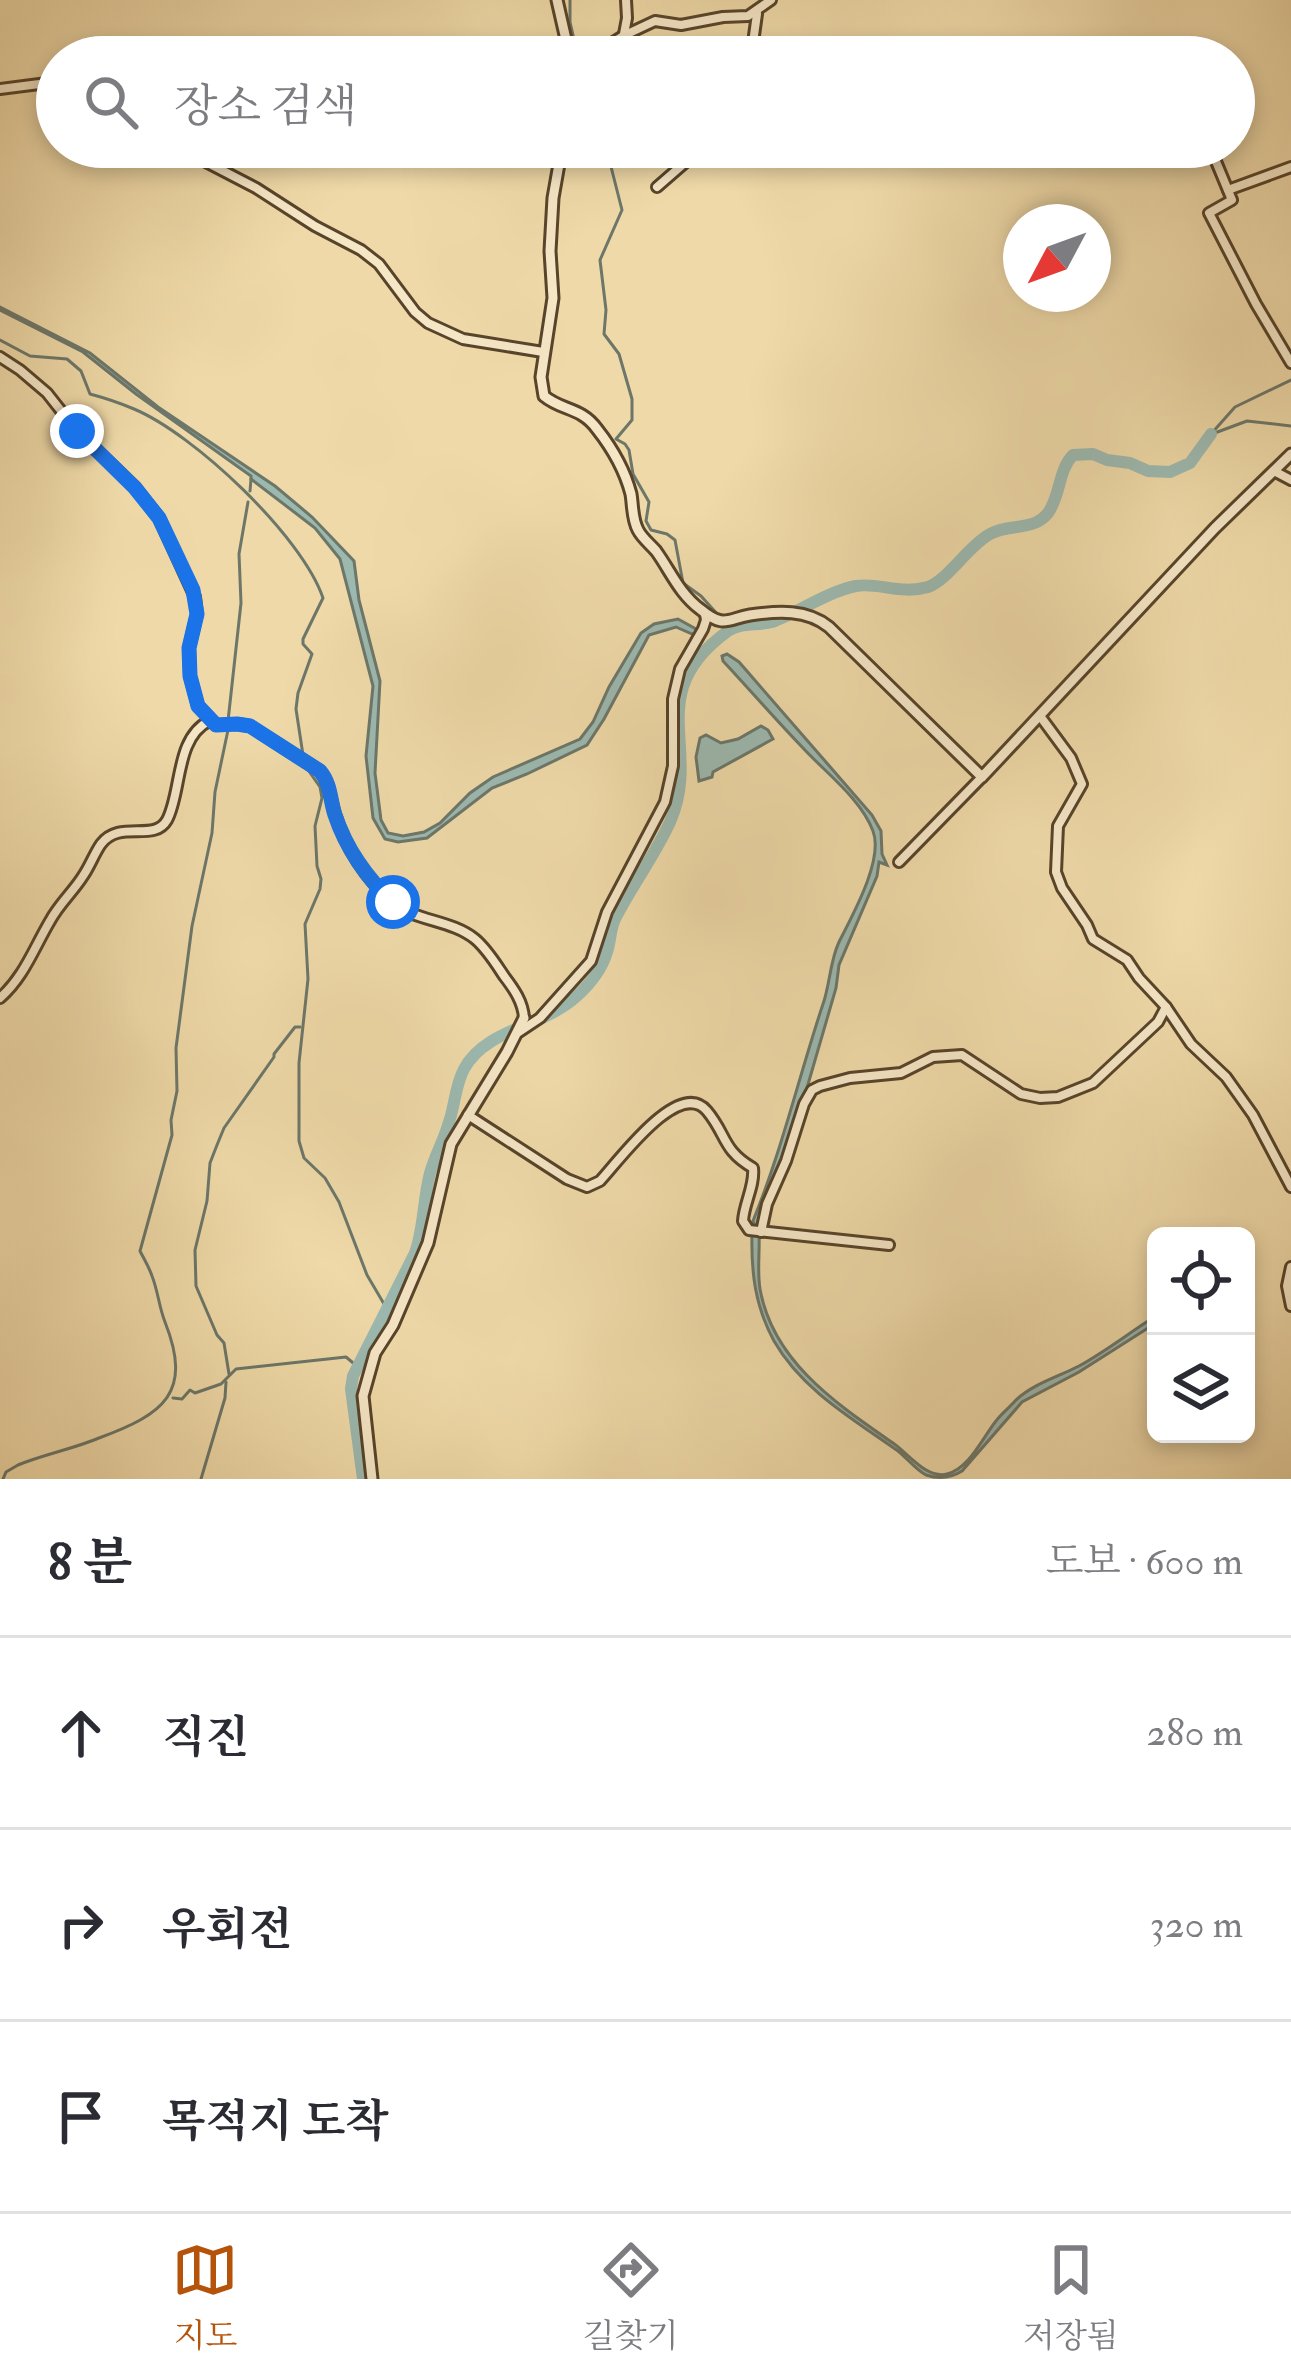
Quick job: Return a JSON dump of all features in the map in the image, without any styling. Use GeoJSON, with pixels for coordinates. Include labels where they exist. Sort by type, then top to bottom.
{"type":"FeatureCollection","features":[{"type":"Feature","properties":{"kind":"street"},"geometry":{"type":"LineString","coordinates":[[557,0],[565,36]]}},
{"type":"Feature","properties":{"kind":"street"},"geometry":{"type":"LineString","coordinates":[[623,36],[626,0]]}},
{"type":"Feature","properties":{"kind":"street"},"geometry":{"type":"LineString","coordinates":[[623,36],[655,22],[682,25],[748,16],[771,0]]}},
{"type":"Feature","properties":{"kind":"street"},"geometry":{"type":"LineString","coordinates":[[754,36],[757,12]]}},
{"type":"Feature","properties":{"kind":"street"},"geometry":{"type":"LineString","coordinates":[[0,89],[36,84]]}},
{"type":"Feature","properties":{"kind":"street"},"geometry":{"type":"LineString","coordinates":[[1228,190],[1291,167]]}},
{"type":"Feature","properties":{"kind":"street"},"geometry":{"type":"LineString","coordinates":[[218,168],[362,250],[387,272],[428,323],[463,338],[543,352]]}},
{"type":"Feature","properties":{"kind":"street"},"geometry":{"type":"LineString","coordinates":[[558,168],[550,251],[553,298],[541,376],[544,396],[580,412],[610,447],[627,483],[638,531],[680,590],[705,614],[730,623],[747,615],[811,614],[982,777]]}},
{"type":"Feature","properties":{"kind":"street"},"geometry":{"type":"LineString","coordinates":[[657,187],[679,168]]}},
{"type":"Feature","properties":{"kind":"street"},"geometry":{"type":"LineString","coordinates":[[1219,168],[1232,200],[1209,213],[1291,363]]}},
{"type":"Feature","properties":{"kind":"street"},"geometry":{"type":"LineString","coordinates":[[0,357],[47,393],[159,518],[195,597],[190,676],[198,706],[209,721],[221,727],[250,726],[320,771],[327,779],[340,829],[366,874],[401,909],[479,942],[515,991],[524,1018],[451,1144],[428,1243],[393,1325],[375,1353],[363,1396],[371,1479]]}},
{"type":"Feature","properties":{"kind":"street"},"geometry":{"type":"LineString","coordinates":[[899,862],[1291,454]]}},
{"type":"Feature","properties":{"kind":"street"},"geometry":{"type":"LineString","coordinates":[[1274,472],[1291,480]]}},
{"type":"Feature","properties":{"kind":"street"},"geometry":{"type":"LineString","coordinates":[[518,1033],[540,1018],[591,961],[607,912],[665,802],[673,766],[673,699],[680,668],[703,629],[705,614]]}},
{"type":"Feature","properties":{"kind":"street"},"geometry":{"type":"LineString","coordinates":[[1040,716],[1071,758],[1082,784],[1058,826],[1055,863],[1062,887],[1093,939],[1127,960],[1191,1044],[1238,1092],[1289,1182]]}},
{"type":"Feature","properties":{"kind":"street"},"geometry":{"type":"LineString","coordinates":[[0,998],[19,978],[51,917],[104,841],[119,831],[152,831],[165,823],[197,728],[209,721]]}},
{"type":"Feature","properties":{"kind":"street"},"geometry":{"type":"LineString","coordinates":[[761,1232],[808,1095],[820,1086],[901,1073],[933,1058],[962,1055],[1021,1094],[1058,1097],[1093,1083],[1158,1022],[1166,1007]]}},
{"type":"Feature","properties":{"kind":"street"},"geometry":{"type":"LineString","coordinates":[[468,1115],[587,1187],[600,1181],[663,1114],[698,1103],[734,1155],[753,1168],[743,1221],[749,1230],[889,1245]]}},
{"type":"Feature","properties":{"kind":"street"},"geometry":{"type":"LineString","coordinates":[[1291,1268],[1291,1306]]}},
{"type":"Feature","properties":{"kind":"water"},"geometry":{"type":"Polygon","coordinates":[[[0,307],[90,353],[158,407],[275,486],[354,561],[380,681],[375,773],[381,820],[388,833],[424,832],[493,777],[580,739],[641,633],[654,624],[678,619],[697,633],[676,627],[649,635],[587,745],[492,788],[427,838],[385,839],[373,818],[366,756],[373,686],[340,559],[315,528],[251,476],[83,352],[0,307]]]}},
{"type":"Feature","properties":{"kind":"water"},"geometry":{"type":"Polygon","coordinates":[[[727,654],[872,815],[881,831],[887,865],[879,862],[839,965],[802,1105],[758,1227],[753,1221],[782,1140],[836,949],[865,888],[875,843],[860,808],[723,661],[727,654]]]}},
{"type":"Feature","properties":{"kind":"water"},"geometry":{"type":"Polygon","coordinates":[[[761,726],[773,739],[699,781],[700,738],[706,735],[721,743],[761,726]]]}},
{"type":"Feature","properties":{"kind":"water"},"geometry":{"type":"Polygon","coordinates":[[[752,1233],[759,1234],[759,1282],[767,1315],[793,1360],[850,1413],[939,1475],[962,1466],[1022,1395],[1088,1361],[1147,1322],[1147,1329],[1022,1402],[962,1471],[949,1476],[931,1476],[799,1374],[768,1328],[754,1275],[752,1233]]]}},
{"type":"Feature","properties":{"kind":"waterway"},"geometry":{"type":"LineString","coordinates":[[570,0],[573,36]]}},
{"type":"Feature","properties":{"kind":"waterway"},"geometry":{"type":"LineString","coordinates":[[611,168],[622,210],[600,260],[604,334],[619,354],[632,399],[632,420],[616,439],[629,450],[633,474],[649,502],[646,521],[651,530],[675,540],[683,583],[719,616]]}},
{"type":"Feature","properties":{"kind":"waterway"},"geometry":{"type":"LineString","coordinates":[[0,340],[30,356],[67,359],[81,371],[90,394],[134,409],[186,440],[243,490],[293,546],[323,598],[303,639],[312,654],[296,709],[303,755]]}},
{"type":"Feature","properties":{"kind":"waterway"},"geometry":{"type":"LineString","coordinates":[[1211,434],[1235,407],[1291,380]]}},
{"type":"Feature","properties":{"kind":"waterway"},"geometry":{"type":"LineString","coordinates":[[1212,434],[1247,421],[1291,426]]}},
{"type":"Feature","properties":{"kind":"waterway"},"geometry":{"type":"LineString","coordinates":[[363,1479],[353,1376],[415,1253],[430,1173],[461,1075],[486,1045],[564,1006],[599,970],[616,917],[670,822],[681,770],[680,700],[687,677],[702,654],[733,628],[772,622],[846,589],[864,585],[918,589],[936,583],[990,534],[1042,519],[1073,455],[1093,454],[1148,471],[1170,472],[1190,463],[1211,434]]}},
{"type":"Feature","properties":{"kind":"waterway"},"geometry":{"type":"LineString","coordinates":[[250,491],[251,479]]}},
{"type":"Feature","properties":{"kind":"waterway"},"geometry":{"type":"LineString","coordinates":[[228,721],[241,603],[239,554],[248,502]]}},
{"type":"Feature","properties":{"kind":"waterway"},"geometry":{"type":"LineString","coordinates":[[721,638],[724,625]]}},
{"type":"Feature","properties":{"kind":"waterway"},"geometry":{"type":"LineString","coordinates":[[3,1479],[18,1465],[141,1420],[167,1398],[174,1384],[173,1346],[140,1251],[172,1135],[176,1048],[192,926],[228,730]]}},
{"type":"Feature","properties":{"kind":"waterway"},"geometry":{"type":"LineString","coordinates":[[304,764],[322,798],[315,826],[321,879],[305,924],[308,979],[299,1063],[299,1141],[304,1158],[325,1178],[339,1202],[367,1275],[387,1309]]}},
{"type":"Feature","properties":{"kind":"waterway"},"geometry":{"type":"LineString","coordinates":[[229,1374],[224,1343],[196,1286],[195,1250],[210,1163],[224,1128],[274,1054],[295,1027],[300,1027]]}},
{"type":"Feature","properties":{"kind":"waterway"},"geometry":{"type":"LineString","coordinates":[[173,1398],[221,1384],[236,1369],[346,1357],[358,1367]]}},
{"type":"Feature","properties":{"kind":"waterway"},"geometry":{"type":"LineString","coordinates":[[201,1479],[226,1382]]}},
{"type":"Feature","properties":{"kind":"route"},"geometry":{"type":"LineString","coordinates":[[77,431],[159,518],[193,590],[197,614],[189,667],[202,713],[216,725],[250,726],[320,771],[350,847],[366,874],[393,902]]}}]}
